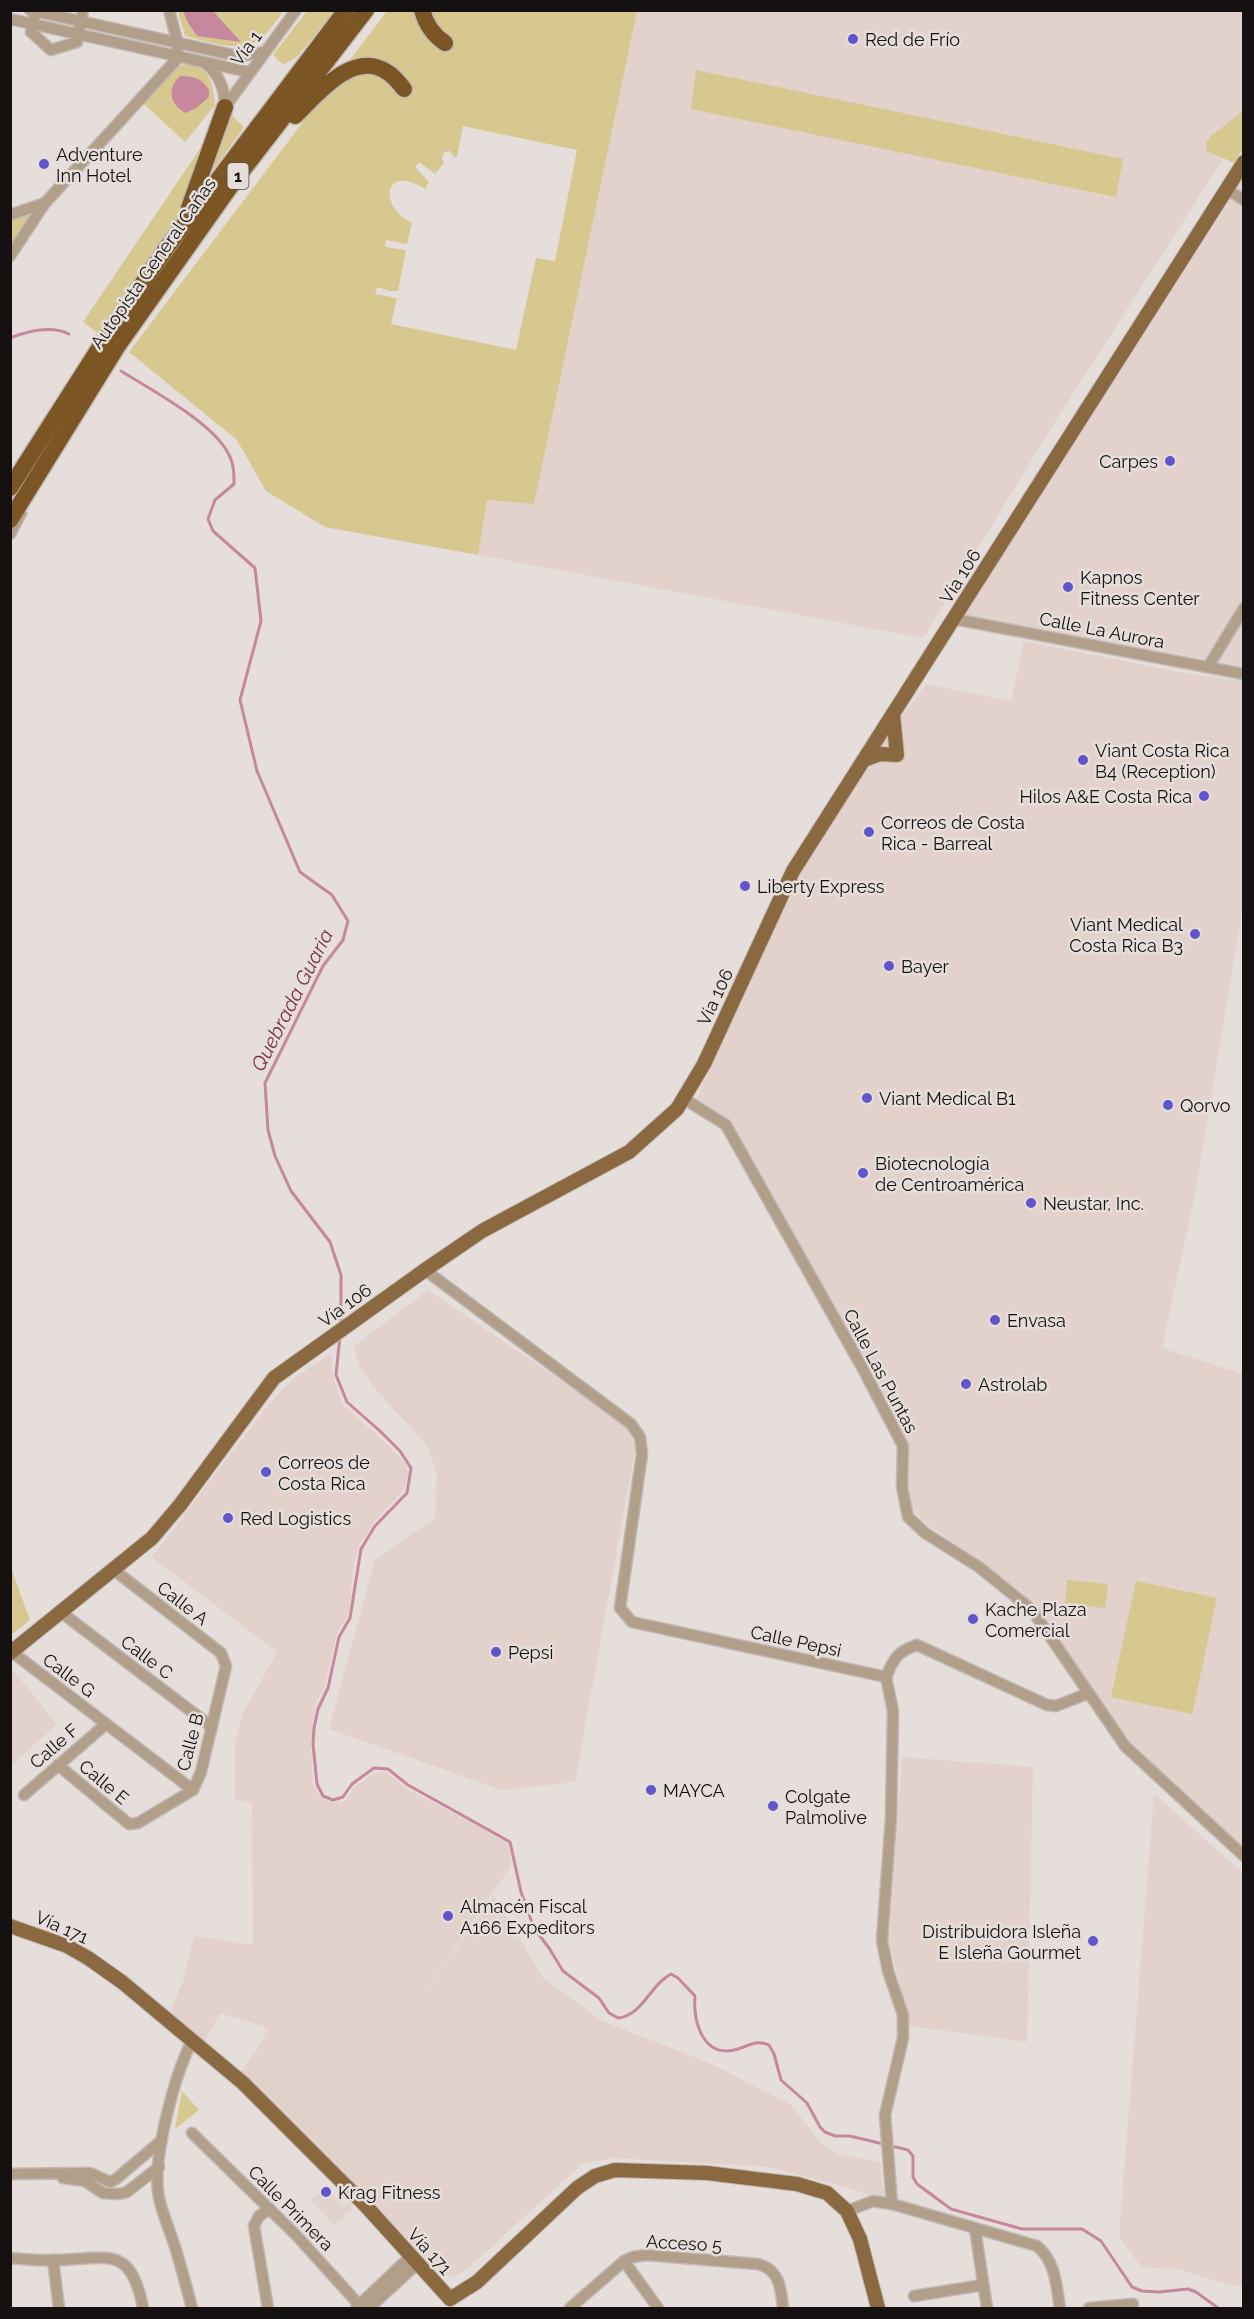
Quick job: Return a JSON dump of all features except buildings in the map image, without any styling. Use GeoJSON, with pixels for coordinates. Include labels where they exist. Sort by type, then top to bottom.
{"type":"FeatureCollection","features":[{"type":"Feature","properties":{"kind":"highway","name":"Autopista General Cañas"},"geometry":{"type":"LineString","coordinates":[[10,488],[105,339],[183,225],[346,10]]}},
{"type":"Feature","properties":{"kind":"highway","name":"Autopista General Cañas"},"geometry":{"type":"LineString","coordinates":[[10,520],[117,347],[235,180],[366,10]]}},
{"type":"Feature","properties":{"kind":"highway"},"geometry":{"type":"LineString","coordinates":[[422,10],[435,37],[445,43]]}},
{"type":"Feature","properties":{"kind":"highway"},"geometry":{"type":"LineString","coordinates":[[117,347],[277,135],[322,90],[347,71],[371,67],[380,68],[388,73],[404,89]]}},
{"type":"Feature","properties":{"kind":"highway"},"geometry":{"type":"LineString","coordinates":[[183,225],[225,107]]}},
{"type":"Feature","properties":{"kind":"main road","name":"Vía 106"},"geometry":{"type":"LineString","coordinates":[[11,1652],[152,1538],[180,1505],[274,1378],[482,1231],[629,1152],[677,1109],[704,1064],[793,871],[1244,162]]}},
{"type":"Feature","properties":{"kind":"main road"},"geometry":{"type":"LineString","coordinates":[[864,760],[880,754],[897,755],[893,715]]}},
{"type":"Feature","properties":{"kind":"main road","name":"Vía 171"},"geometry":{"type":"LineString","coordinates":[[10,1926],[67,1946],[88,1958],[122,1982],[243,2083],[365,2205],[453,2304],[577,2188],[595,2176],[615,2170],[707,2173],[797,2184],[827,2193],[848,2211],[861,2240],[878,2308]]}},
{"type":"Feature","properties":{"kind":"street"},"geometry":{"type":"LineString","coordinates":[[83,10],[80,28],[77,42],[51,50],[31,32],[33,11],[80,28],[178,50],[242,56],[264,52]]}},
{"type":"Feature","properties":{"kind":"street"},"geometry":{"type":"LineString","coordinates":[[10,256],[45,203],[176,60],[178,50],[169,10]]}},
{"type":"Feature","properties":{"kind":"street","name":"Vía 1"},"geometry":{"type":"LineString","coordinates":[[225,107],[296,10]]}},
{"type":"Feature","properties":{"kind":"street"},"geometry":{"type":"LineString","coordinates":[[10,19],[33,24],[80,28]]}},
{"type":"Feature","properties":{"kind":"street"},"geometry":{"type":"LineString","coordinates":[[178,50],[201,61],[249,72]]}},
{"type":"Feature","properties":{"kind":"street"},"geometry":{"type":"LineString","coordinates":[[201,61],[217,75],[222,85],[225,107]]}},
{"type":"Feature","properties":{"kind":"street"},"geometry":{"type":"LineString","coordinates":[[1226,189],[1244,200]]}},
{"type":"Feature","properties":{"kind":"street"},"geometry":{"type":"LineString","coordinates":[[10,215],[45,203]]}},
{"type":"Feature","properties":{"kind":"street"},"geometry":{"type":"LineString","coordinates":[[10,534],[54,448]]}},
{"type":"Feature","properties":{"kind":"street"},"geometry":{"type":"LineString","coordinates":[[1208,668],[1244,608]]}},
{"type":"Feature","properties":{"kind":"street","name":"Calle La Aurora"},"geometry":{"type":"LineString","coordinates":[[954,619],[1244,674]]}},
{"type":"Feature","properties":{"kind":"street","name":"Calle Las Puntas"},"geometry":{"type":"LineString","coordinates":[[683,1098],[726,1125],[863,1369],[903,1446],[902,1487],[908,1517],[925,1533],[979,1567],[1032,1610],[1125,1746],[1244,1856]]}},
{"type":"Feature","properties":{"kind":"street","name":"Calle Pepsi"},"geometry":{"type":"LineString","coordinates":[[424,1270],[632,1424],[640,1437],[642,1454],[620,1608],[632,1622],[886,1677]]}},
{"type":"Feature","properties":{"kind":"street","name":"Calle A"},"geometry":{"type":"LineString","coordinates":[[114,1570],[221,1653],[226,1666]]}},
{"type":"Feature","properties":{"kind":"street","name":"Calle C"},"geometry":{"type":"LineString","coordinates":[[62,1613],[212,1727]]}},
{"type":"Feature","properties":{"kind":"street"},"geometry":{"type":"LineString","coordinates":[[892,2204],[885,2115],[903,2038],[903,2016],[888,1971],[882,1940],[891,1818],[893,1711],[886,1677],[894,1658],[903,1650],[917,1645],[1047,1705],[1056,1706],[1089,1693]]}},
{"type":"Feature","properties":{"kind":"street","name":"Calle G"},"geometry":{"type":"LineString","coordinates":[[11,1652],[193,1790]]}},
{"type":"Feature","properties":{"kind":"street","name":"Calle B"},"geometry":{"type":"LineString","coordinates":[[129,1824],[138,1823],[193,1790],[201,1772],[226,1666]]}},
{"type":"Feature","properties":{"kind":"street","name":"Calle F"},"geometry":{"type":"LineString","coordinates":[[24,1795],[106,1724]]}},
{"type":"Feature","properties":{"kind":"street","name":"Calle E"},"geometry":{"type":"LineString","coordinates":[[58,1765],[129,1824]]}},
{"type":"Feature","properties":{"kind":"street"},"geometry":{"type":"LineString","coordinates":[[192,2041],[182,2061],[172,2092],[162,2140],[158,2196],[192,2308]]}},
{"type":"Feature","properties":{"kind":"street","name":"Calle Primera"},"geometry":{"type":"LineString","coordinates":[[192,2133],[270,2209],[362,2308]]}},
{"type":"Feature","properties":{"kind":"street"},"geometry":{"type":"LineString","coordinates":[[10,2174],[90,2173],[110,2182],[162,2140]]}},
{"type":"Feature","properties":{"kind":"street"},"geometry":{"type":"LineString","coordinates":[[51,2175],[85,2181],[103,2193],[119,2194],[127,2193],[159,2167]]}},
{"type":"Feature","properties":{"kind":"street"},"geometry":{"type":"LineString","coordinates":[[848,2211],[873,2201],[892,2204],[1037,2246],[1047,2254],[1054,2270],[1060,2308]]}},
{"type":"Feature","properties":{"kind":"street"},"geometry":{"type":"LineString","coordinates":[[268,2308],[254,2226],[259,2216],[270,2209]]}},
{"type":"Feature","properties":{"kind":"street"},"geometry":{"type":"LineString","coordinates":[[975,2229],[987,2308]]}},
{"type":"Feature","properties":{"kind":"street","name":"Acceso 5"},"geometry":{"type":"LineString","coordinates":[[570,2308],[624,2261],[646,2255],[768,2266],[777,2278],[783,2308]]}},
{"type":"Feature","properties":{"kind":"street"},"geometry":{"type":"LineString","coordinates":[[10,2258],[53,2260],[113,2258],[135,2276],[143,2308]]}},
{"type":"Feature","properties":{"kind":"street"},"geometry":{"type":"LineString","coordinates":[[53,2260],[59,2308]]}},
{"type":"Feature","properties":{"kind":"street"},"geometry":{"type":"LineString","coordinates":[[362,2308],[414,2260]]}},
{"type":"Feature","properties":{"kind":"street"},"geometry":{"type":"LineString","coordinates":[[624,2261],[658,2308]]}},
{"type":"Feature","properties":{"kind":"street"},"geometry":{"type":"LineString","coordinates":[[914,2296],[983,2285]]}},
{"type":"Feature","properties":{"kind":"street"},"geometry":{"type":"LineString","coordinates":[[1089,2308],[1132,2304]]}},
{"type":"Feature","properties":{"kind":"shaded area"},"geometry":{"type":"Polygon","coordinates":[[[178,11],[284,11],[263,37],[255,43],[246,46],[225,46],[185,36],[178,11]]]}},
{"type":"Feature","properties":{"kind":"shaded area"},"geometry":{"type":"Polygon","coordinates":[[[183,11],[213,11],[241,42],[197,36],[183,11]]]}},
{"type":"Feature","properties":{"kind":"shaded area"},"geometry":{"type":"Polygon","coordinates":[[[307,11],[334,11],[297,57],[283,65],[273,55],[307,11]]]}},
{"type":"Feature","properties":{"kind":"shaded area"},"geometry":{"type":"Polygon","coordinates":[[[387,11],[637,11],[534,504],[487,500],[478,555],[325,527],[266,491],[237,440],[129,352],[387,11]],[[463,126],[457,157],[454,157],[450,151],[444,152],[442,158],[444,163],[435,174],[419,162],[415,167],[429,182],[425,189],[411,182],[401,181],[394,184],[390,190],[390,197],[394,206],[412,223],[407,244],[386,240],[385,247],[406,250],[398,291],[377,287],[375,294],[397,298],[391,324],[516,350],[536,258],[555,261],[577,150],[463,126]]]}},
{"type":"Feature","properties":{"kind":"shaded area"},"geometry":{"type":"Polygon","coordinates":[[[637,11],[1243,11],[1243,128],[1055,422],[923,638],[478,555],[486,500],[534,504],[637,11]]]}},
{"type":"Feature","properties":{"kind":"shaded area"},"geometry":{"type":"Polygon","coordinates":[[[192,63],[203,70],[210,80],[215,105],[185,142],[142,102],[176,67],[192,63]]]}},
{"type":"Feature","properties":{"kind":"shaded area"},"geometry":{"type":"Polygon","coordinates":[[[696,70],[1123,159],[1116,197],[691,109],[696,70]]]}},
{"type":"Feature","properties":{"kind":"shaded area"},"geometry":{"type":"Polygon","coordinates":[[[180,76],[197,78],[209,90],[209,97],[186,113],[176,106],[172,96],[173,86],[180,76]]]}},
{"type":"Feature","properties":{"kind":"shaded area"},"geometry":{"type":"Polygon","coordinates":[[[1243,111],[1243,148],[1234,163],[1207,151],[1206,143],[1211,136],[1243,111]]]}},
{"type":"Feature","properties":{"kind":"shaded area"},"geometry":{"type":"Polygon","coordinates":[[[229,113],[244,127],[199,189],[229,113]]]}},
{"type":"Feature","properties":{"kind":"shaded area"},"geometry":{"type":"Polygon","coordinates":[[[214,128],[174,227],[100,335],[83,322],[214,128]]]}},
{"type":"Feature","properties":{"kind":"shaded area"},"geometry":{"type":"Polygon","coordinates":[[[1243,178],[1243,666],[965,615],[1227,205],[1243,178]]]}},
{"type":"Feature","properties":{"kind":"shaded area"},"geometry":{"type":"Polygon","coordinates":[[[31,215],[11,247],[11,219],[31,215]]]}},
{"type":"Feature","properties":{"kind":"shaded area"},"geometry":{"type":"Polygon","coordinates":[[[1024,641],[1190,674],[1243,681],[1243,905],[1196,1189],[1162,1348],[1243,1374],[1243,1848],[1198,1808],[1131,1742],[1032,1604],[984,1563],[922,1521],[908,1502],[907,1444],[731,1121],[697,1098],[770,936],[805,865],[868,761],[926,684],[1011,701],[1024,641]]]}},
{"type":"Feature","properties":{"kind":"shaded area"},"geometry":{"type":"Polygon","coordinates":[[[428,1290],[626,1425],[633,1436],[635,1450],[575,1782],[502,1790],[329,1729],[375,1560],[435,1518],[437,1474],[427,1445],[374,1388],[359,1366],[354,1346],[428,1290]]]}},
{"type":"Feature","properties":{"kind":"shaded area"},"geometry":{"type":"Polygon","coordinates":[[[331,1353],[333,1377],[343,1405],[387,1444],[405,1463],[408,1473],[405,1486],[397,1498],[377,1518],[359,1545],[353,1570],[349,1613],[337,1633],[325,1686],[317,1700],[311,1747],[313,1785],[320,1797],[332,1803],[345,1802],[354,1787],[376,1772],[387,1773],[409,1790],[508,1844],[511,1862],[509,1869],[415,2006],[494,1895],[543,1978],[602,2021],[712,2064],[790,2104],[821,2143],[837,2154],[880,2162],[884,2200],[846,2187],[769,2167],[613,2158],[582,2164],[465,2271],[453,2276],[444,2275],[431,2268],[313,2141],[240,2073],[259,2047],[268,2028],[220,2013],[205,2041],[169,2013],[183,1982],[194,1936],[253,1945],[252,1803],[235,1800],[235,1745],[242,1715],[277,1652],[152,1557],[268,1405],[296,1376],[331,1353]]]}},
{"type":"Feature","properties":{"kind":"shaded area"},"geometry":{"type":"Polygon","coordinates":[[[11,1568],[30,1620],[10,1635],[11,1568]]]}},
{"type":"Feature","properties":{"kind":"shaded area"},"geometry":{"type":"Polygon","coordinates":[[[1067,1580],[1108,1584],[1105,1608],[1065,1604],[1067,1580]]]}},
{"type":"Feature","properties":{"kind":"shaded area"},"geometry":{"type":"Polygon","coordinates":[[[1136,1581],[1217,1598],[1192,1714],[1111,1697],[1136,1581]]]}},
{"type":"Feature","properties":{"kind":"shaded area"},"geometry":{"type":"Polygon","coordinates":[[[10,1666],[57,1725],[11,1765],[10,1765],[10,1666]]]}},
{"type":"Feature","properties":{"kind":"shaded area"},"geometry":{"type":"Polygon","coordinates":[[[902,1757],[1033,1767],[1027,2042],[910,2026],[889,1941],[902,1757]]]}},
{"type":"Feature","properties":{"kind":"shaded area"},"geometry":{"type":"Polygon","coordinates":[[[1154,1794],[1243,1873],[1243,2285],[1234,2286],[1177,2269],[1141,2267],[1119,2236],[1154,1794]]]}},
{"type":"Feature","properties":{"kind":"shaded area"},"geometry":{"type":"Polygon","coordinates":[[[182,2091],[199,2110],[175,2129],[182,2091]]]}},
{"type":"Feature","properties":{"kind":"shaded area"},"geometry":{"type":"Polygon","coordinates":[[[327,2184],[344,2207],[349,2203],[353,2208],[335,2226],[311,2200],[327,2184]]]}},
{"type":"Feature","properties":{"kind":"waterway","name":"Quebrada Guaria"},"geometry":{"type":"LineString","coordinates":[[10,338],[47,329],[69,334]]}},
{"type":"Feature","properties":{"kind":"waterway","name":"Quebrada Guaria"},"geometry":{"type":"LineString","coordinates":[[121,371],[195,418],[220,441],[230,457],[234,484],[215,500],[208,519],[213,531],[255,568],[261,621],[240,700],[257,771],[300,872],[332,895],[348,921],[343,940],[323,966],[265,1083],[268,1130],[275,1156],[291,1191],[330,1242],[341,1275],[341,1323]]}},
{"type":"Feature","properties":{"kind":"waterway","name":"Quebrada Guaria"},"geometry":{"type":"LineString","coordinates":[[340,1336],[336,1375],[347,1402],[400,1451],[411,1468],[407,1493],[375,1526],[361,1549],[350,1618],[339,1637],[328,1688],[318,1709],[313,1744],[317,1784],[323,1796],[333,1800],[343,1797],[352,1784],[374,1768],[388,1769],[408,1785],[510,1842],[521,1892],[534,1928],[563,1971],[599,1998],[609,2013],[618,2018],[627,2016],[671,1974],[695,1996],[698,2025],[702,2035],[714,2048],[723,2051],[755,2043],[769,2045],[774,2054],[781,2080],[807,2103],[825,2132],[908,2150],[913,2156],[913,2177],[917,2184],[951,2209],[1022,2229],[1082,2229],[1101,2241],[1132,2287],[1142,2291],[1159,2292],[1188,2289],[1218,2308]]}},
{"type":"Feature","properties":{"kind":"place","name":"Red de Frío"},"geometry":{"type":"Point","coordinates":[853,39]}},
{"type":"Feature","properties":{"kind":"place","name":"Adventure Inn Hotel"},"geometry":{"type":"Point","coordinates":[44,164]}},
{"type":"Feature","properties":{"kind":"place","name":"Carpes"},"geometry":{"type":"Point","coordinates":[1170,461]}},
{"type":"Feature","properties":{"kind":"place","name":"Kapnos Fitness Center"},"geometry":{"type":"Point","coordinates":[1068,587]}},
{"type":"Feature","properties":{"kind":"place","name":"Viant Costa Rica B4 (Reception)"},"geometry":{"type":"Point","coordinates":[1083,760]}},
{"type":"Feature","properties":{"kind":"place","name":"Hilos A&E Costa Rica"},"geometry":{"type":"Point","coordinates":[1204,796]}},
{"type":"Feature","properties":{"kind":"place","name":"Correos de Costa Rica - Barreal"},"geometry":{"type":"Point","coordinates":[869,832]}},
{"type":"Feature","properties":{"kind":"place","name":"Liberty Express"},"geometry":{"type":"Point","coordinates":[745,886]}},
{"type":"Feature","properties":{"kind":"place","name":"Viant Medical Costa Rica B3"},"geometry":{"type":"Point","coordinates":[1195,934]}},
{"type":"Feature","properties":{"kind":"place","name":"Bayer"},"geometry":{"type":"Point","coordinates":[889,966]}},
{"type":"Feature","properties":{"kind":"place","name":"Viant Medical B1"},"geometry":{"type":"Point","coordinates":[867,1098]}},
{"type":"Feature","properties":{"kind":"place","name":"Qorvo"},"geometry":{"type":"Point","coordinates":[1168,1105]}},
{"type":"Feature","properties":{"kind":"place","name":"Biotecnología de Centroamérica"},"geometry":{"type":"Point","coordinates":[863,1173]}},
{"type":"Feature","properties":{"kind":"place","name":"Neustar, Inc."},"geometry":{"type":"Point","coordinates":[1031,1203]}},
{"type":"Feature","properties":{"kind":"place","name":"Envasa"},"geometry":{"type":"Point","coordinates":[995,1320]}},
{"type":"Feature","properties":{"kind":"place","name":"Astrolab"},"geometry":{"type":"Point","coordinates":[966,1384]}},
{"type":"Feature","properties":{"kind":"place","name":"Correos de Costa Rica"},"geometry":{"type":"Point","coordinates":[266,1472]}},
{"type":"Feature","properties":{"kind":"place","name":"Red Logistics"},"geometry":{"type":"Point","coordinates":[228,1518]}},
{"type":"Feature","properties":{"kind":"place","name":"Kache Plaza Comercial"},"geometry":{"type":"Point","coordinates":[973,1619]}},
{"type":"Feature","properties":{"kind":"place","name":"Pepsi"},"geometry":{"type":"Point","coordinates":[496,1652]}},
{"type":"Feature","properties":{"kind":"place","name":"MAYCA"},"geometry":{"type":"Point","coordinates":[651,1790]}},
{"type":"Feature","properties":{"kind":"place","name":"Colgate Palmolive"},"geometry":{"type":"Point","coordinates":[773,1806]}},
{"type":"Feature","properties":{"kind":"place","name":"Almacén Fiscal A166 Expeditors"},"geometry":{"type":"Point","coordinates":[448,1916]}},
{"type":"Feature","properties":{"kind":"place","name":"Distribuidora Isleña E Isleña Gourmet"},"geometry":{"type":"Point","coordinates":[1093,1941]}},
{"type":"Feature","properties":{"kind":"place","name":"Krag Fitness"},"geometry":{"type":"Point","coordinates":[326,2192]}}]}
